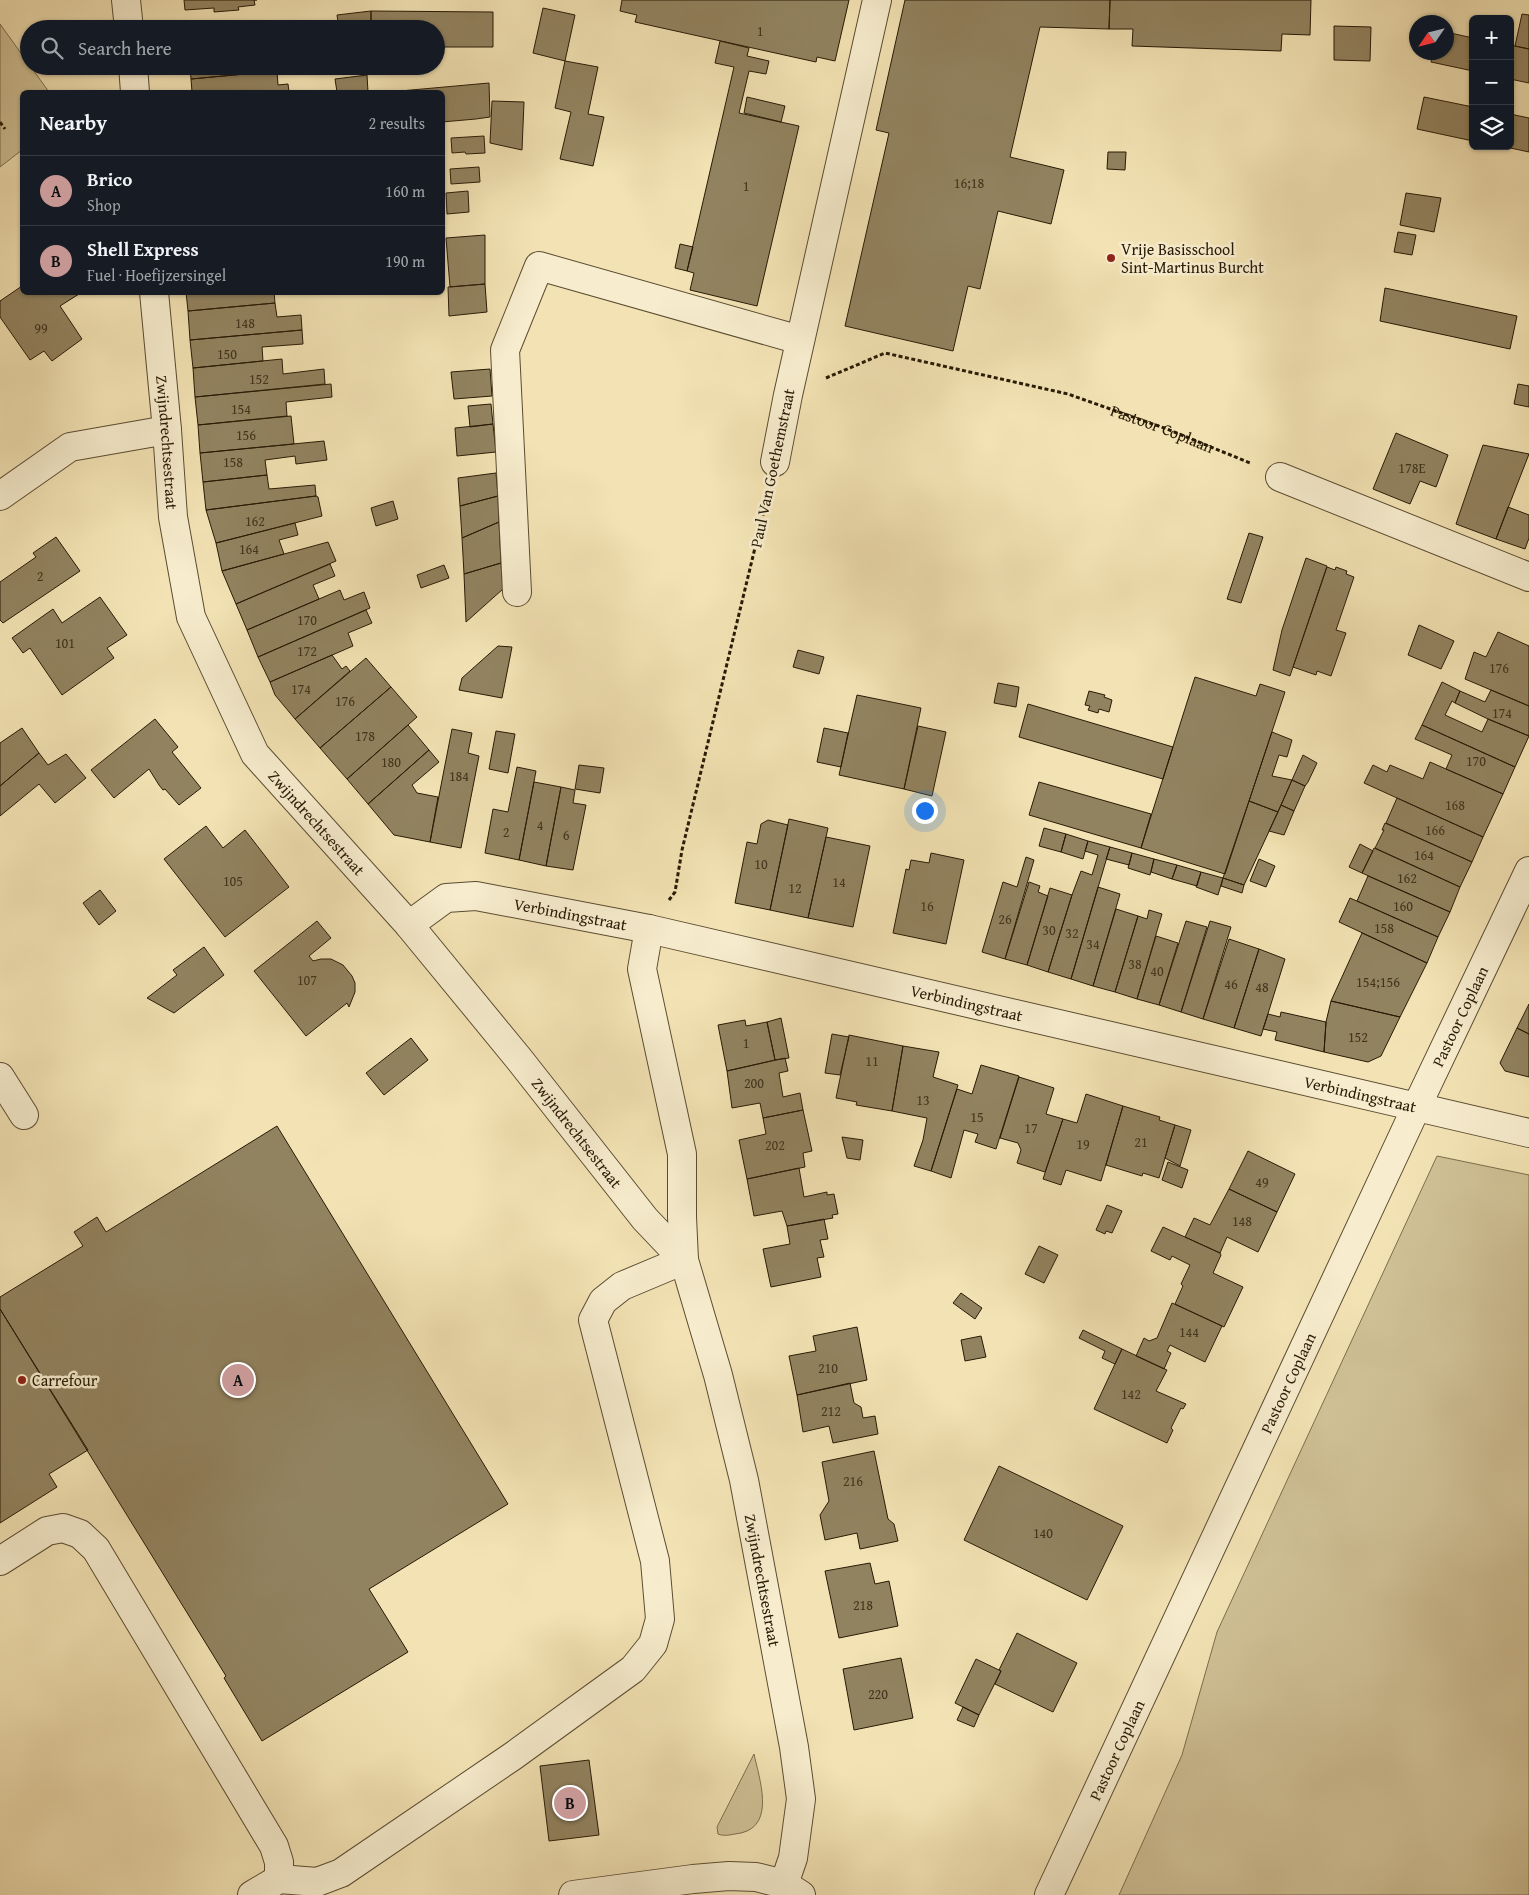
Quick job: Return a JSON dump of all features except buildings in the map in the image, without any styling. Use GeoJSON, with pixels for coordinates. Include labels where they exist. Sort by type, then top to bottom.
{"type":"FeatureCollection","features":[{"type":"Feature","properties":{"kind":"street"},"geometry":{"type":"LineString","coordinates":[[126,0],[128,20]]}},
{"type":"Feature","properties":{"kind":"street","name":"Paul Van Goethemstraat"},"geometry":{"type":"LineString","coordinates":[[776,462],[788,394],[877,0]]}},
{"type":"Feature","properties":{"kind":"street"},"geometry":{"type":"LineString","coordinates":[[134,75],[135,90]]}},
{"type":"Feature","properties":{"kind":"street"},"geometry":{"type":"LineString","coordinates":[[517,592],[505,350],[539,266],[800,340]]}},
{"type":"Feature","properties":{"kind":"street","name":"Zwijndrechtsestraat"},"geometry":{"type":"LineString","coordinates":[[154,295],[173,517],[191,617],[255,754],[409,924],[519,1059],[645,1219],[684,1260]]}},
{"type":"Feature","properties":{"kind":"street"},"geometry":{"type":"LineString","coordinates":[[0,496],[70,447],[167,430]]}},
{"type":"Feature","properties":{"kind":"street"},"geometry":{"type":"LineString","coordinates":[[1280,476],[1529,577]]}},
{"type":"Feature","properties":{"kind":"street","name":"Pastoor Coplaan"},"geometry":{"type":"LineString","coordinates":[[1049,1895],[1416,1108],[1529,871]]}},
{"type":"Feature","properties":{"kind":"street","name":"Verbindingstraat"},"geometry":{"type":"LineString","coordinates":[[409,924],[446,898],[476,896],[649,929],[1529,1133]]}},
{"type":"Feature","properties":{"kind":"street","name":"Zwijndrechtsestraat"},"geometry":{"type":"LineString","coordinates":[[649,929],[642,969],[682,1154],[684,1260],[718,1375],[744,1480],[794,1747],[801,1799],[793,1858],[792,1889]]}},
{"type":"Feature","properties":{"kind":"street"},"geometry":{"type":"LineString","coordinates":[[0,1077],[24,1115]]}},
{"type":"Feature","properties":{"kind":"street"},"geometry":{"type":"LineString","coordinates":[[252,1895],[279,1879],[317,1882],[341,1873],[514,1756],[633,1669],[653,1644],[660,1619],[655,1561],[593,1320],[603,1301],[622,1286],[684,1260]]}},
{"type":"Feature","properties":{"kind":"street"},"geometry":{"type":"LineString","coordinates":[[0,1561],[47,1531],[63,1528],[80,1534],[96,1549],[274,1846],[280,1862],[279,1879]]}},
{"type":"Feature","properties":{"kind":"street"},"geometry":{"type":"LineString","coordinates":[[573,1895],[729,1876],[756,1877],[792,1889]]}},
{"type":"Feature","properties":{"kind":"path"},"geometry":{"type":"LineString","coordinates":[[0,122],[5,129]]}},
{"type":"Feature","properties":{"kind":"path","name":"Pastoor Coplaan"},"geometry":{"type":"LineString","coordinates":[[788,394],[885,353],[1068,394],[1175,432],[1280,476]]}},
{"type":"Feature","properties":{"kind":"path","name":"Paul Van Goethemstraat"},"geometry":{"type":"LineString","coordinates":[[649,929],[675,892],[682,850],[776,462]]}},
{"type":"Feature","properties":{"kind":"shaded area"},"geometry":{"type":"Polygon","coordinates":[[[0,24],[20,52],[20,75],[37,75],[48,90],[20,90],[20,152],[0,167],[0,24]]]}},
{"type":"Feature","properties":{"kind":"shaded area"},"geometry":{"type":"Polygon","coordinates":[[[1437,1156],[1529,1175],[1529,1895],[1119,1895],[1182,1755],[1217,1632],[1437,1156]]]}},
{"type":"Feature","properties":{"kind":"shaded area"},"geometry":{"type":"Polygon","coordinates":[[[754,1754],[762,1800],[762,1811],[758,1821],[752,1828],[741,1833],[718,1834],[717,1827],[754,1754]]]}},
{"type":"Feature","properties":{"kind":"place","name":"Vrije Basisschool Sint-Martinus Burcht"},"geometry":{"type":"Point","coordinates":[1111,258]}},
{"type":"Feature","properties":{"kind":"place","name":"Carrefour"},"geometry":{"type":"Point","coordinates":[22,1380]}},
{"type":"Feature","properties":{"kind":"place","name":"Brico"},"geometry":{"type":"Point","coordinates":[238,1380]}},
{"type":"Feature","properties":{"kind":"place","name":"Shell Express"},"geometry":{"type":"Point","coordinates":[570,1803]}}]}
